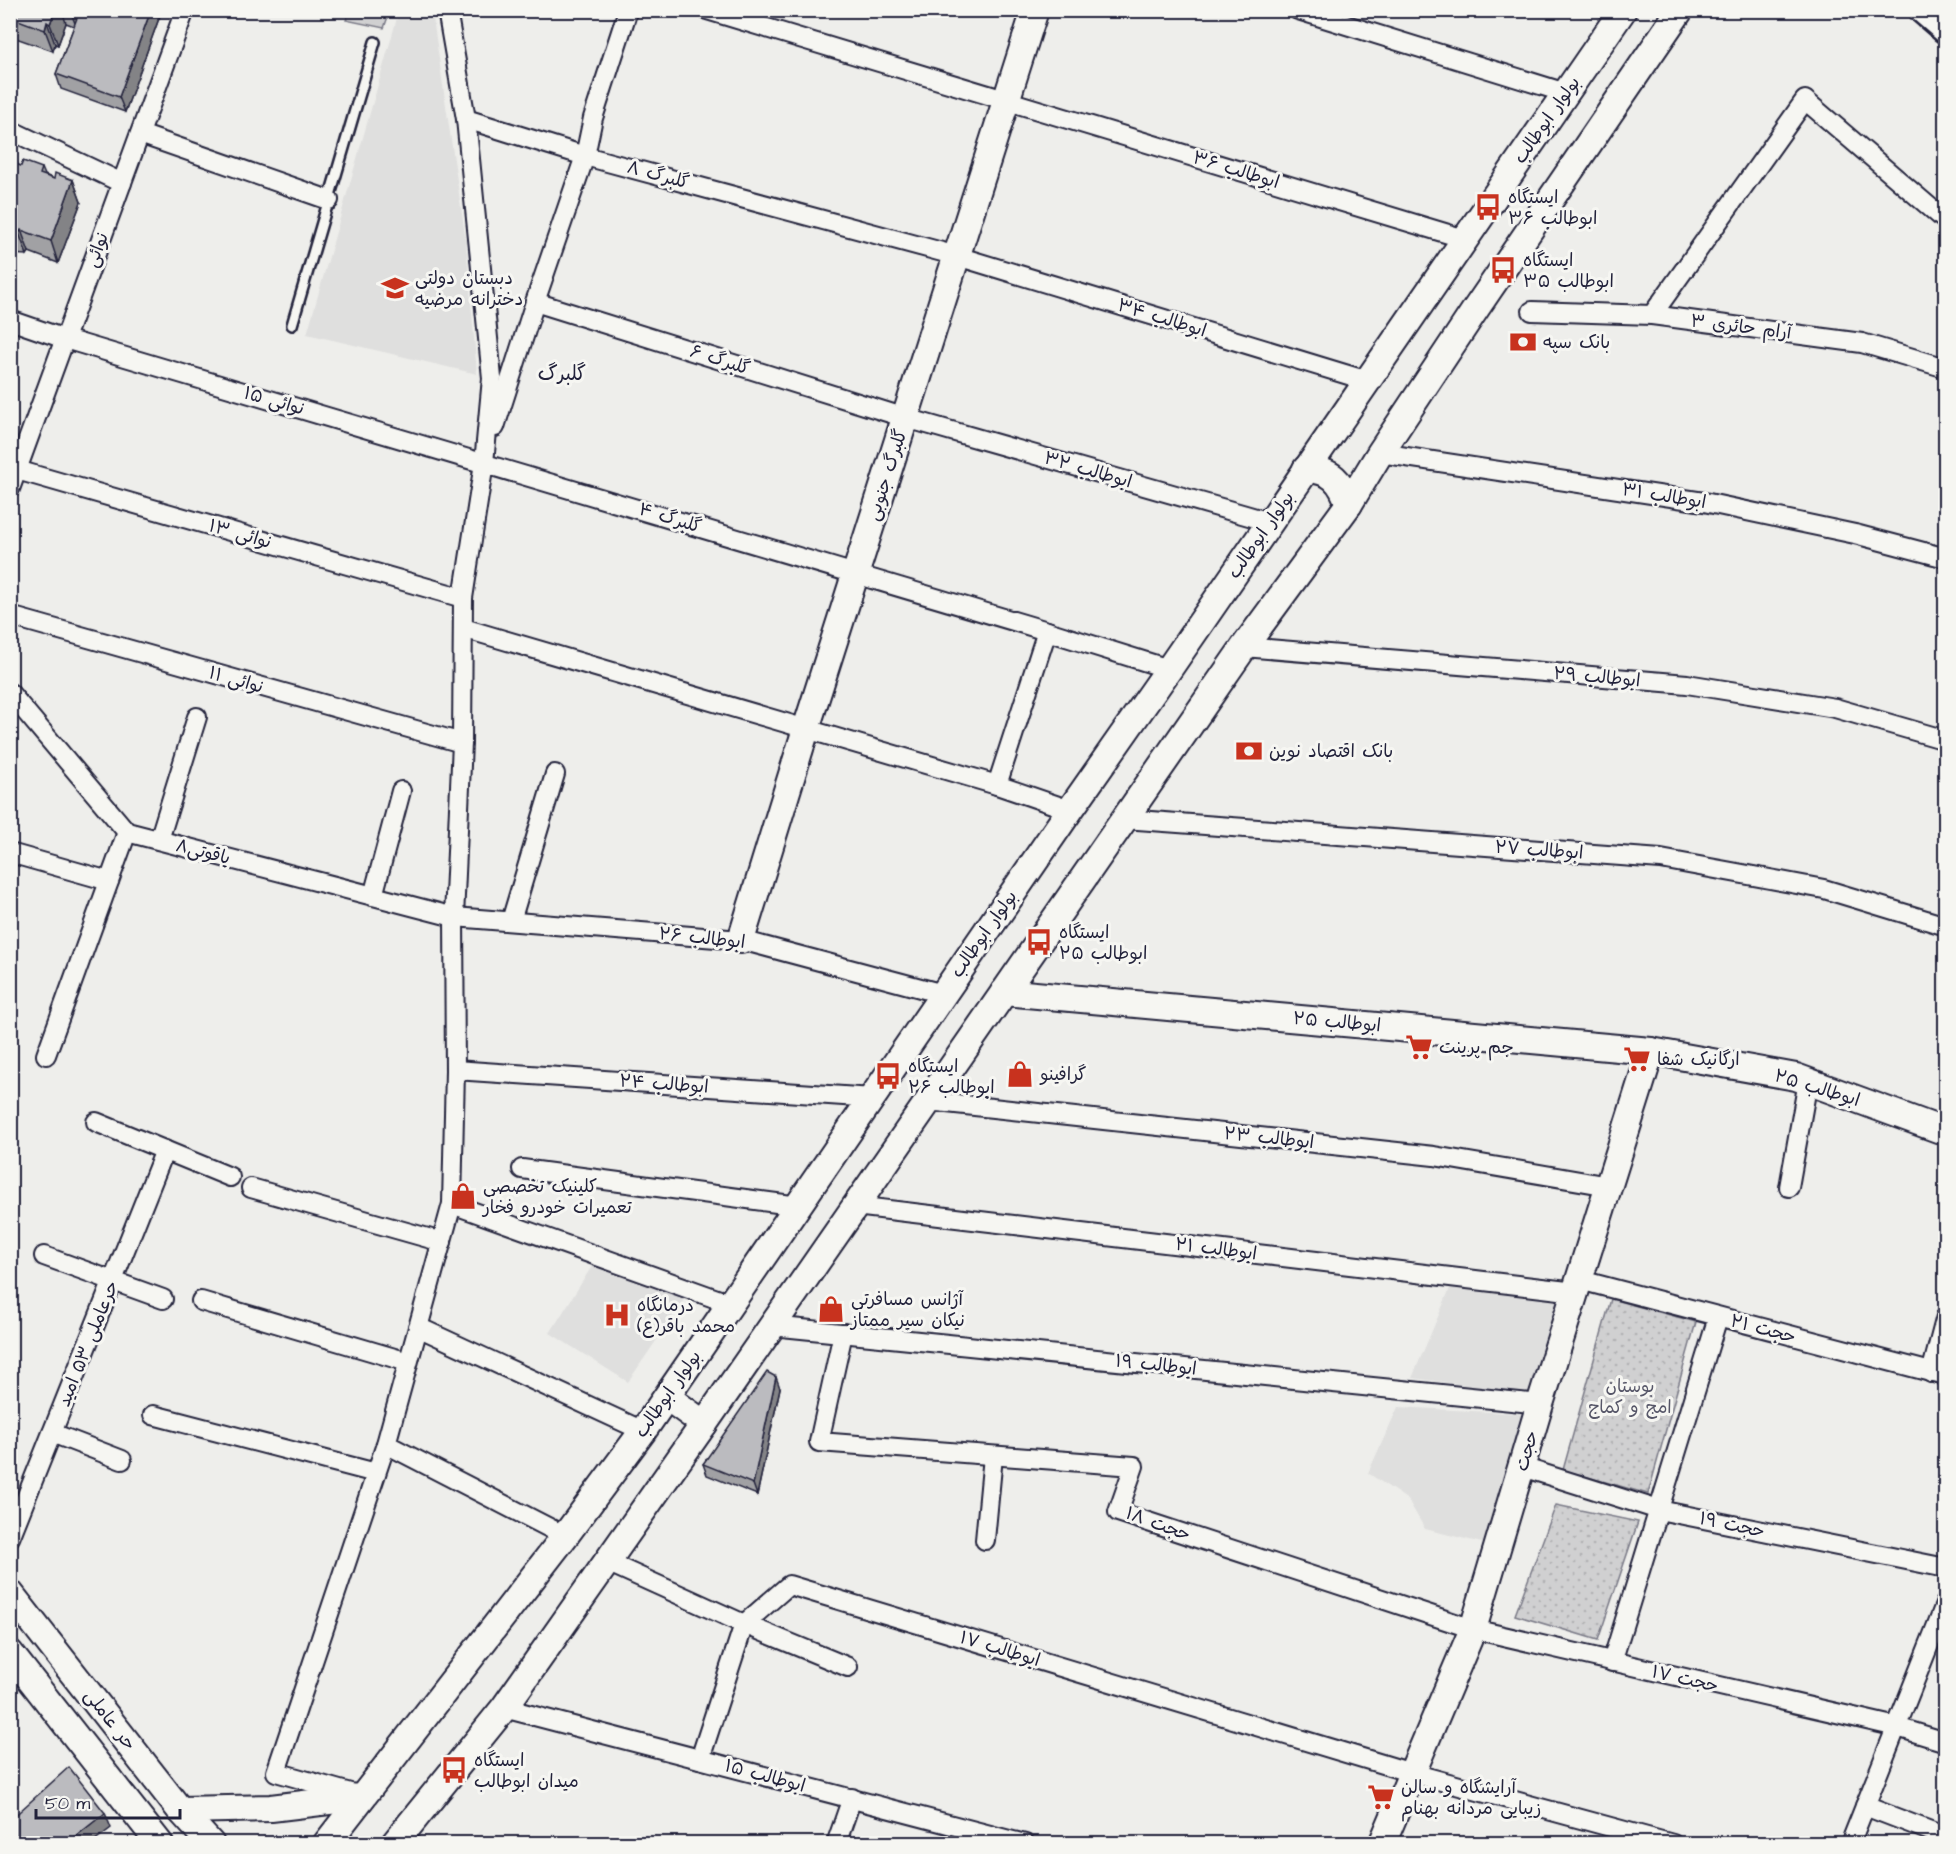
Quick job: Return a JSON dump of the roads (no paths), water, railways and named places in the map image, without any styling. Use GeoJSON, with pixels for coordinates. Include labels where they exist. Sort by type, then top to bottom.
{"type":"FeatureCollection","features":[{"type":"Feature","properties":{"kind":"main road","name":"گلبرگ جنوبی"},"geometry":{"type":"LineString","coordinates":[[741,940],[1035,10]]}},
{"type":"Feature","properties":{"kind":"main road","name":"بولوار ابوطالب"},"geometry":{"type":"LineString","coordinates":[[326,1844],[565,1536],[643,1431],[1623,10]]}},
{"type":"Feature","properties":{"kind":"main road"},"geometry":{"type":"LineString","coordinates":[[394,1844],[504,1708],[704,1424],[1244,647],[1349,504],[1380,453],[1680,10]]}},
{"type":"Feature","properties":{"kind":"main road"},"geometry":{"type":"LineString","coordinates":[[1924,10],[1946,29]]}},
{"type":"Feature","properties":{"kind":"main road"},"geometry":{"type":"LineString","coordinates":[[1306,470],[1324,472],[1332,476],[1344,490],[1349,504]]}},
{"type":"Feature","properties":{"kind":"main road","name":"ابوطالب ۲۵"},"geometry":{"type":"LineString","coordinates":[[1004,992],[1651,1051],[1796,1077],[1946,1132]]}},
{"type":"Feature","properties":{"kind":"main road","name":"حجت"},"geometry":{"type":"LineString","coordinates":[[1382,1844],[1473,1629],[1540,1404],[1651,1051]]}},
{"type":"Feature","properties":{"kind":"main road"},"geometry":{"type":"LineString","coordinates":[[667,1397],[704,1424]]}},
{"type":"Feature","properties":{"kind":"main road","name":"حر عاملی"},"geometry":{"type":"LineString","coordinates":[[10,1593],[180,1810],[211,1844]]}},
{"type":"Feature","properties":{"kind":"main road","name":"حر عاملی"},"geometry":{"type":"LineString","coordinates":[[10,1653],[160,1844]]}},
{"type":"Feature","properties":{"kind":"main road"},"geometry":{"type":"LineString","coordinates":[[180,1810],[272,1808],[362,1797]]}},
{"type":"Feature","properties":{"kind":"street","name":"نوائی"},"geometry":{"type":"LineString","coordinates":[[10,489],[14,469],[185,10]]}},
{"type":"Feature","properties":{"kind":"street"},"geometry":{"type":"LineString","coordinates":[[362,1797],[276,1772],[386,1444],[452,1204],[456,1070],[454,916],[462,744],[463,598],[484,463],[492,378],[466,119],[447,10]]}},
{"type":"Feature","properties":{"kind":"street"},"geometry":{"type":"LineString","coordinates":[[484,463],[535,302],[585,156],[593,118],[628,10]]}},
{"type":"Feature","properties":{"kind":"street","name":"ابوطالب ۳۶"},"geometry":{"type":"LineString","coordinates":[[707,10],[1465,239]]}},
{"type":"Feature","properties":{"kind":"street"},"geometry":{"type":"LineString","coordinates":[[1298,10],[1566,93]]}},
{"type":"Feature","properties":{"kind":"street"},"geometry":{"type":"LineString","coordinates":[[1652,315],[1805,100],[1946,221]]}},
{"type":"Feature","properties":{"kind":"street","name":"گلبرگ ۸"},"geometry":{"type":"LineString","coordinates":[[466,119],[585,156],[957,256]]}},
{"type":"Feature","properties":{"kind":"street"},"geometry":{"type":"LineString","coordinates":[[10,130],[122,183]]}},
{"type":"Feature","properties":{"kind":"street"},"geometry":{"type":"LineString","coordinates":[[140,134],[329,200]]}},
{"type":"Feature","properties":{"kind":"street","name":"ابوطالب ۳۴"},"geometry":{"type":"LineString","coordinates":[[957,256],[1368,381]]}},
{"type":"Feature","properties":{"kind":"street","name":"گلبرگ ۶"},"geometry":{"type":"LineString","coordinates":[[535,302],[906,418]]}},
{"type":"Feature","properties":{"kind":"street","name":"آرام حائری ۳"},"geometry":{"type":"LineString","coordinates":[[1532,311],[1652,315],[1863,343],[1946,368]]}},
{"type":"Feature","properties":{"kind":"street","name":"نوائی ۱۵"},"geometry":{"type":"LineString","coordinates":[[10,320],[64,339],[484,463]]}},
{"type":"Feature","properties":{"kind":"street","name":"ابوطالب ۳۲"},"geometry":{"type":"LineString","coordinates":[[906,418],[1270,522]]}},
{"type":"Feature","properties":{"kind":"street","name":"ابوطالب ۳۱"},"geometry":{"type":"LineString","coordinates":[[1380,453],[1704,502],[1855,534],[1946,558]]}},
{"type":"Feature","properties":{"kind":"street","name":"گلبرگ ۴"},"geometry":{"type":"LineString","coordinates":[[484,463],[1169,669]]}},
{"type":"Feature","properties":{"kind":"street","name":"نوائی ۱۳"},"geometry":{"type":"LineString","coordinates":[[14,469],[463,598]]}},
{"type":"Feature","properties":{"kind":"street","name":"نوائی ۱۱"},"geometry":{"type":"LineString","coordinates":[[10,616],[462,744]]}},
{"type":"Feature","properties":{"kind":"street"},"geometry":{"type":"LineString","coordinates":[[463,628],[997,785],[1070,810]]}},
{"type":"Feature","properties":{"kind":"street"},"geometry":{"type":"LineString","coordinates":[[997,785],[1047,631]]}},
{"type":"Feature","properties":{"kind":"street","name":"ابوطالب ۲۹"},"geometry":{"type":"LineString","coordinates":[[1244,647],[1687,684],[1834,708],[1946,740]]}},
{"type":"Feature","properties":{"kind":"street"},"geometry":{"type":"LineString","coordinates":[[10,693],[127,832],[46,1055]]}},
{"type":"Feature","properties":{"kind":"street"},"geometry":{"type":"LineString","coordinates":[[159,840],[197,717]]}},
{"type":"Feature","properties":{"kind":"street"},"geometry":{"type":"LineString","coordinates":[[512,921],[555,774]]}},
{"type":"Feature","properties":{"kind":"street"},"geometry":{"type":"LineString","coordinates":[[373,896],[401,791]]}},
{"type":"Feature","properties":{"kind":"street","name":"ابوطالب ۲۷"},"geometry":{"type":"LineString","coordinates":[[1124,819],[1661,859],[1824,889],[1946,926]]}},
{"type":"Feature","properties":{"kind":"street","name":"یاقوتی۸"},"geometry":{"type":"LineString","coordinates":[[127,832],[454,916]]}},
{"type":"Feature","properties":{"kind":"street"},"geometry":{"type":"LineString","coordinates":[[10,853],[109,881]]}},
{"type":"Feature","properties":{"kind":"street","name":"ابوطالب ۲۶"},"geometry":{"type":"LineString","coordinates":[[454,916],[741,940],[943,994]]}},
{"type":"Feature","properties":{"kind":"street","name":"ابوطالب ۲۴"},"geometry":{"type":"LineString","coordinates":[[456,1070],[873,1098]]}},
{"type":"Feature","properties":{"kind":"street"},"geometry":{"type":"LineString","coordinates":[[1789,1186],[1808,1081]]}},
{"type":"Feature","properties":{"kind":"street","name":"ابوطالب ۲۳"},"geometry":{"type":"LineString","coordinates":[[928,1101],[1434,1156],[1609,1186]]}},
{"type":"Feature","properties":{"kind":"street"},"geometry":{"type":"LineString","coordinates":[[96,1122],[230,1177]]}},
{"type":"Feature","properties":{"kind":"street","name":"حرعاملی ۵۳ امید"},"geometry":{"type":"LineString","coordinates":[[10,1538],[165,1150]]}},
{"type":"Feature","properties":{"kind":"street"},"geometry":{"type":"LineString","coordinates":[[522,1169],[799,1206]]}},
{"type":"Feature","properties":{"kind":"street"},"geometry":{"type":"LineString","coordinates":[[251,1188],[441,1242]]}},
{"type":"Feature","properties":{"kind":"street"},"geometry":{"type":"LineString","coordinates":[[452,1204],[731,1304]]}},
{"type":"Feature","properties":{"kind":"street","name":"ابوطالب ۲۱"},"geometry":{"type":"LineString","coordinates":[[855,1206],[1578,1286]]}},
{"type":"Feature","properties":{"kind":"street"},"geometry":{"type":"LineString","coordinates":[[44,1256],[163,1299]]}},
{"type":"Feature","properties":{"kind":"street","name":"حجت ۲۱"},"geometry":{"type":"LineString","coordinates":[[1578,1286],[1718,1317],[1938,1375]]}},
{"type":"Feature","properties":{"kind":"street"},"geometry":{"type":"LineString","coordinates":[[201,1301],[408,1362]]}},
{"type":"Feature","properties":{"kind":"street"},"geometry":{"type":"LineString","coordinates":[[1938,1375],[1946,1316]]}},
{"type":"Feature","properties":{"kind":"street"},"geometry":{"type":"LineString","coordinates":[[1612,1662],[1718,1317]]}},
{"type":"Feature","properties":{"kind":"street","name":"ابوطالب ۱۹"},"geometry":{"type":"LineString","coordinates":[[772,1326],[1540,1404]]}},
{"type":"Feature","properties":{"kind":"street"},"geometry":{"type":"LineString","coordinates":[[418,1327],[643,1431]]}},
{"type":"Feature","properties":{"kind":"street","name":"حجت ۱۸"},"geometry":{"type":"LineString","coordinates":[[843,1333],[819,1442],[1134,1466],[1118,1512],[1473,1629]]}},
{"type":"Feature","properties":{"kind":"street"},"geometry":{"type":"LineString","coordinates":[[153,1414],[376,1473]]}},
{"type":"Feature","properties":{"kind":"street"},"geometry":{"type":"LineString","coordinates":[[52,1433],[122,1460]]}},
{"type":"Feature","properties":{"kind":"street"},"geometry":{"type":"LineString","coordinates":[[386,1444],[565,1536]]}},
{"type":"Feature","properties":{"kind":"street"},"geometry":{"type":"LineString","coordinates":[[985,1540],[993,1456]]}},
{"type":"Feature","properties":{"kind":"street","name":"حجت ۱۹"},"geometry":{"type":"LineString","coordinates":[[1522,1467],[1659,1510],[1946,1568]]}},
{"type":"Feature","properties":{"kind":"street"},"geometry":{"type":"LineString","coordinates":[[607,1562],[744,1624],[848,1667]]}},
{"type":"Feature","properties":{"kind":"street","name":"ابوطالب ۱۷"},"geometry":{"type":"LineString","coordinates":[[744,1624],[789,1585],[1412,1773]]}},
{"type":"Feature","properties":{"kind":"street"},"geometry":{"type":"LineString","coordinates":[[1850,1844],[1946,1602]]}},
{"type":"Feature","properties":{"kind":"street"},"geometry":{"type":"LineString","coordinates":[[700,1759],[744,1624]]}},
{"type":"Feature","properties":{"kind":"street","name":"حجت ۱۷"},"geometry":{"type":"LineString","coordinates":[[1473,1629],[1897,1727],[1946,1742]]}},
{"type":"Feature","properties":{"kind":"street","name":"ابوطالب ۱۵"},"geometry":{"type":"LineString","coordinates":[[504,1708],[1025,1844]]}},
{"type":"Feature","properties":{"kind":"street"},"geometry":{"type":"LineString","coordinates":[[1412,1773],[1673,1844]]}},
{"type":"Feature","properties":{"kind":"street"},"geometry":{"type":"LineString","coordinates":[[836,1844],[852,1798]]}},
{"type":"Feature","properties":{"kind":"street"},"geometry":{"type":"LineString","coordinates":[[1865,1806],[1946,1837]]}},
{"type":"Feature","properties":{"kind":"lane"},"geometry":{"type":"LineString","coordinates":[[292,325],[375,42]]}},
{"type":"Feature","properties":{"kind":"place","name":"ایستگاه ابوطالب ۳۶"},"geometry":{"type":"Point","coordinates":[1488,207]}},
{"type":"Feature","properties":{"kind":"place","name":"ایستگاه ابوطالب ۳۵"},"geometry":{"type":"Point","coordinates":[1503,270]}},
{"type":"Feature","properties":{"kind":"place","name":"دبستان دولتی دخترانه مرضیه"},"geometry":{"type":"Point","coordinates":[395,288]}},
{"type":"Feature","properties":{"kind":"place","name":"بانک سپه"},"geometry":{"type":"Point","coordinates":[1523,342]}},
{"type":"Feature","properties":{"kind":"place","name":"بانک اقتصاد نوین"},"geometry":{"type":"Point","coordinates":[1249,751]}},
{"type":"Feature","properties":{"kind":"place","name":"ایستگاه ابوطالب ۲۵"},"geometry":{"type":"Point","coordinates":[1039,942]}},
{"type":"Feature","properties":{"kind":"place","name":"جم پرینت"},"geometry":{"type":"Point","coordinates":[1419,1047]}},
{"type":"Feature","properties":{"kind":"place","name":"ارگانیک شفا"},"geometry":{"type":"Point","coordinates":[1637,1059]}},
{"type":"Feature","properties":{"kind":"place","name":"گرافینو"},"geometry":{"type":"Point","coordinates":[1020,1074]}},
{"type":"Feature","properties":{"kind":"place","name":"ایستگاه ابوطالب ۲۶"},"geometry":{"type":"Point","coordinates":[888,1076]}},
{"type":"Feature","properties":{"kind":"place","name":"کلینیک تخصصی تعمیرات خودرو فخار"},"geometry":{"type":"Point","coordinates":[463,1196]}},
{"type":"Feature","properties":{"kind":"place","name":"آژانس مسافرتی نیکان سیر ممتاز"},"geometry":{"type":"Point","coordinates":[831,1309]}},
{"type":"Feature","properties":{"kind":"place","name":"درمانگاه محمد باقر(ع)"},"geometry":{"type":"Point","coordinates":[617,1315]}},
{"type":"Feature","properties":{"kind":"place","name":"ایستگاه میدان ابوطالب"},"geometry":{"type":"Point","coordinates":[454,1770]}},
{"type":"Feature","properties":{"kind":"place","name":"آرایشگاه و سالن زیبایی مردانه بهنام"},"geometry":{"type":"Point","coordinates":[1381,1797]}},
{"type":"Feature","properties":{"kind":"district","name":"گلبرگ"},"geometry":{"type":"Point","coordinates":[562,374]}},
{"type":"Feature","properties":{"kind":"park label","name":"بوستان امج و کماج"},"geometry":{"type":"Point","coordinates":[1630,1396]}}]}
